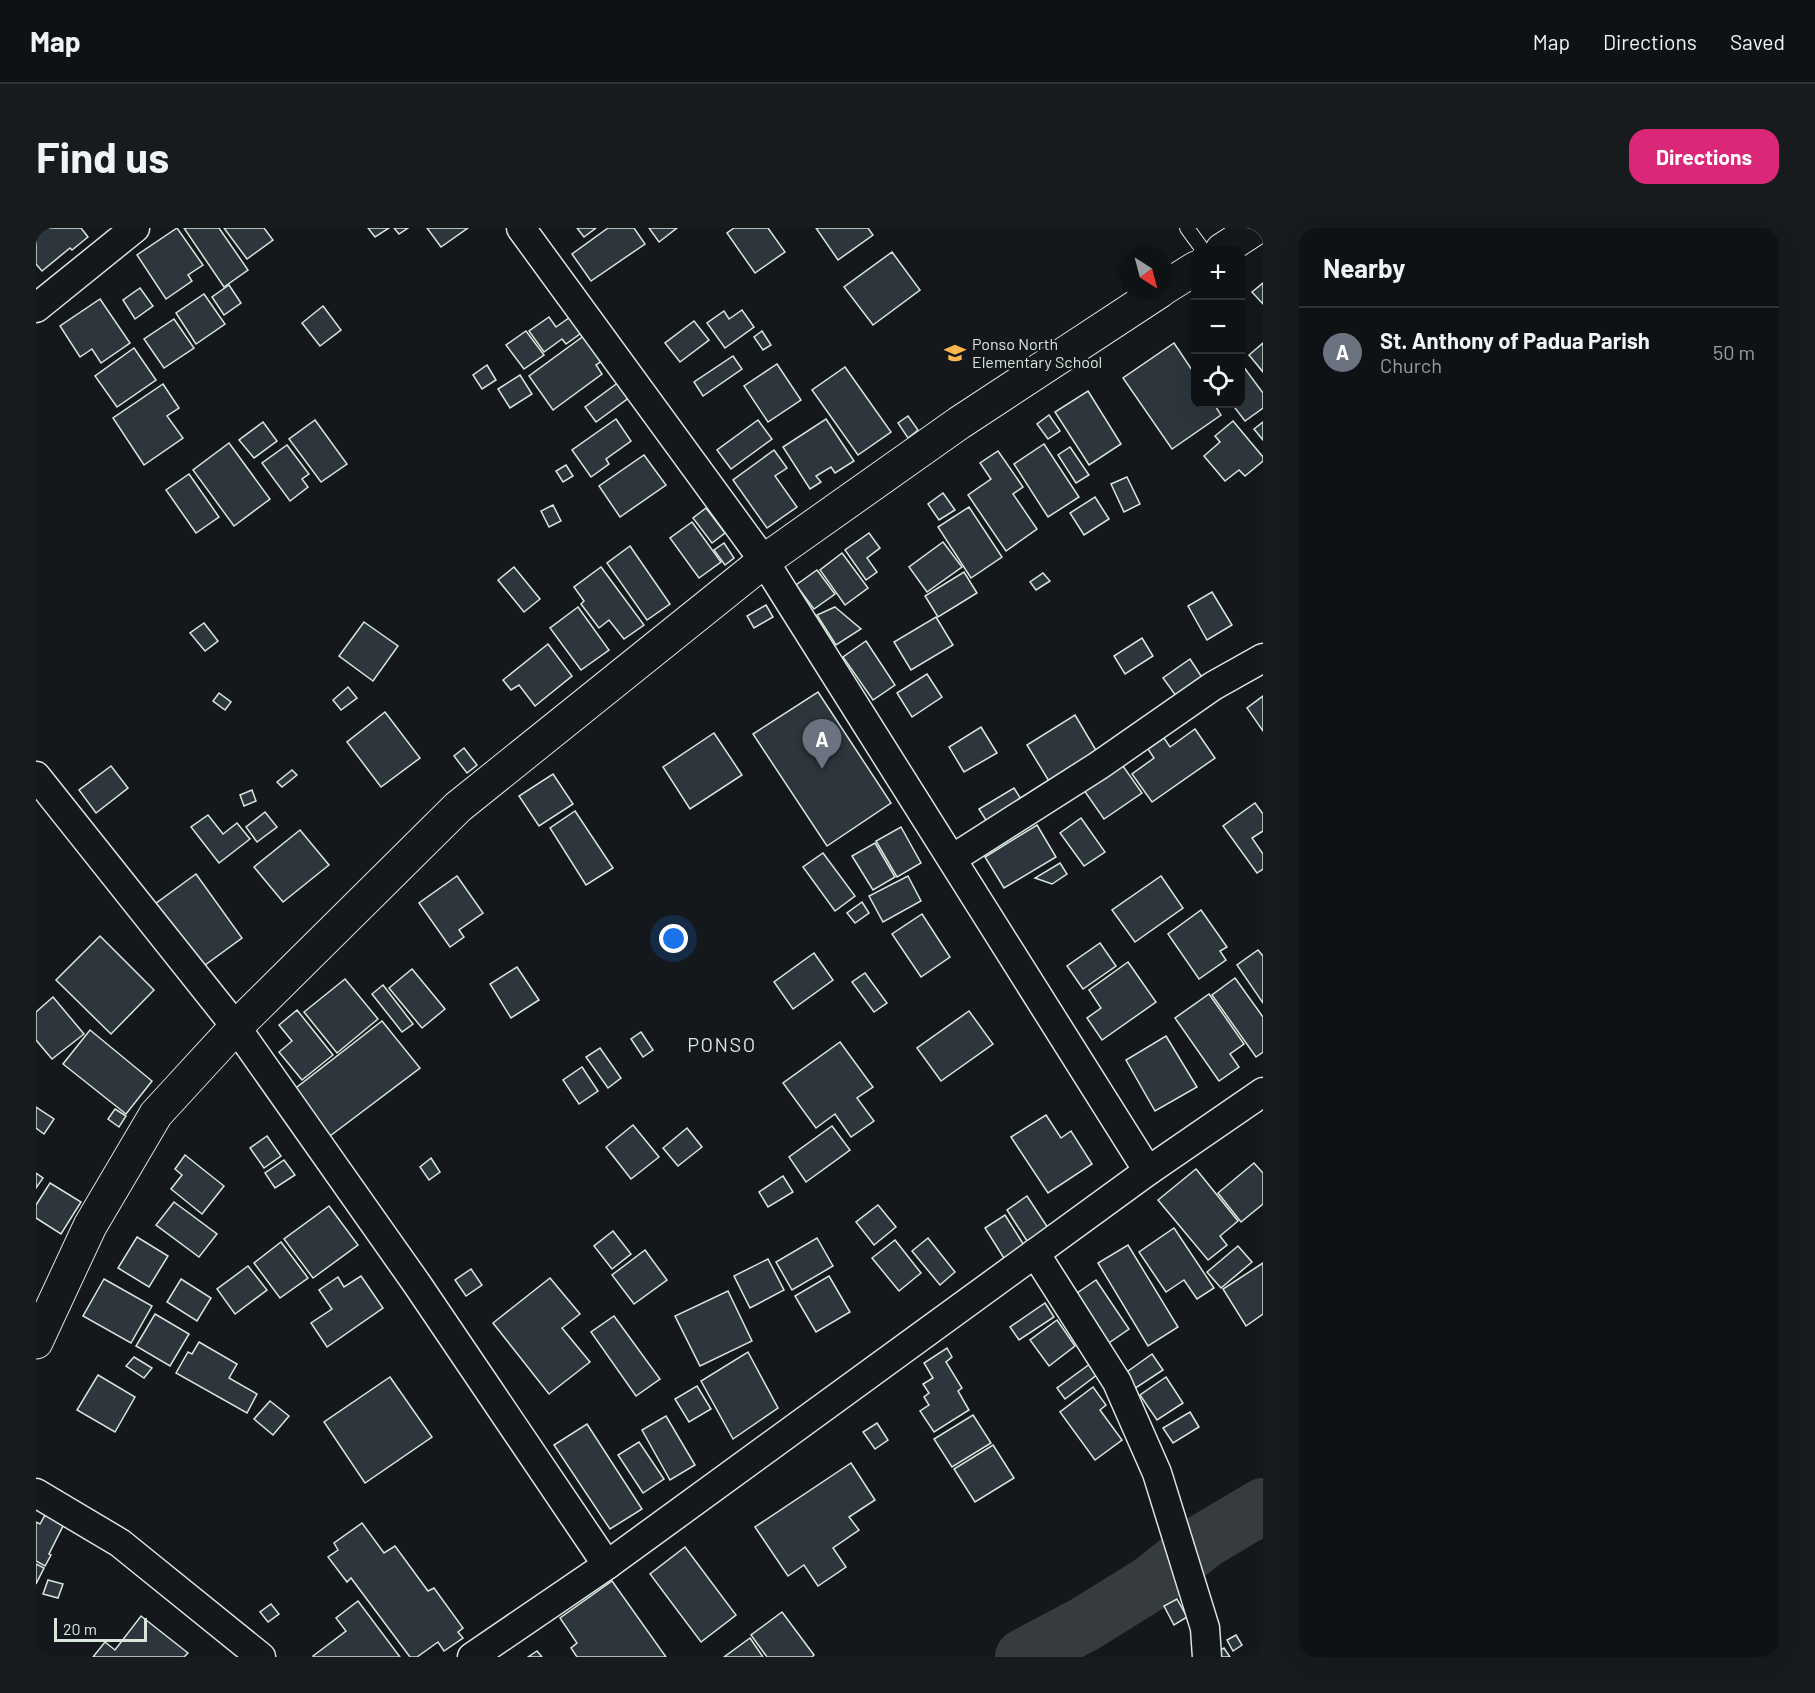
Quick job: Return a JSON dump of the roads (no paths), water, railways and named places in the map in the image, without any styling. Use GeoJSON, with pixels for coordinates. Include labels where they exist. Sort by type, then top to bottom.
{"type":"FeatureCollection","features":[{"type":"Feature","properties":{"kind":"main road"},"geometry":{"type":"LineString","coordinates":[[1228,246],[1256,228]]}},
{"type":"Feature","properties":{"kind":"main road"},"geometry":{"type":"LineString","coordinates":[[1173,282],[1191,271]]}},
{"type":"Feature","properties":{"kind":"main road"},"geometry":{"type":"LineString","coordinates":[[36,1342],[90,1226],[156,1114],[236,1027],[458,807],[764,561],[959,423],[1146,300]]}},
{"type":"Feature","properties":{"kind":"street"},"geometry":{"type":"LineString","coordinates":[[36,308],[135,228]]}},
{"type":"Feature","properties":{"kind":"street"},"geometry":{"type":"LineString","coordinates":[[521,228],[764,561],[1149,1171]]}},
{"type":"Feature","properties":{"kind":"street"},"geometry":{"type":"LineString","coordinates":[[952,859],[1098,766],[1213,686],[1263,658]]}},
{"type":"Feature","properties":{"kind":"street"},"geometry":{"type":"LineString","coordinates":[[36,776],[236,1027],[417,1284],[608,1564]]}},
{"type":"Feature","properties":{"kind":"street"},"geometry":{"type":"LineString","coordinates":[[472,1657],[608,1564],[1035,1253],[1263,1092]]}},
{"type":"Feature","properties":{"kind":"street"},"geometry":{"type":"LineString","coordinates":[[1035,1253],[1117,1382],[1157,1473],[1204,1628],[1207,1657]]}},
{"type":"Feature","properties":{"kind":"street"},"geometry":{"type":"LineString","coordinates":[[36,1493],[120,1543],[261,1657]]}},
{"type":"Feature","properties":{"kind":"lane"},"geometry":{"type":"LineString","coordinates":[[1187,228],[1200,246]]}},
{"type":"Feature","properties":{"kind":"waterway"},"geometry":{"type":"LineString","coordinates":[[1023,1657],[1085,1624],[1151,1583],[1204,1541],[1263,1506]]}},
{"type":"Feature","properties":{"kind":"place","name":"Ponso North Elementary School"},"geometry":{"type":"Point","coordinates":[955,353]}},
{"type":"Feature","properties":{"kind":"place","name":"St. Anthony of Padua Parish"},"geometry":{"type":"Point","coordinates":[822,769]}},
{"type":"Feature","properties":{"kind":"district","name":"PONSO"},"geometry":{"type":"Point","coordinates":[722,1045]}}]}
